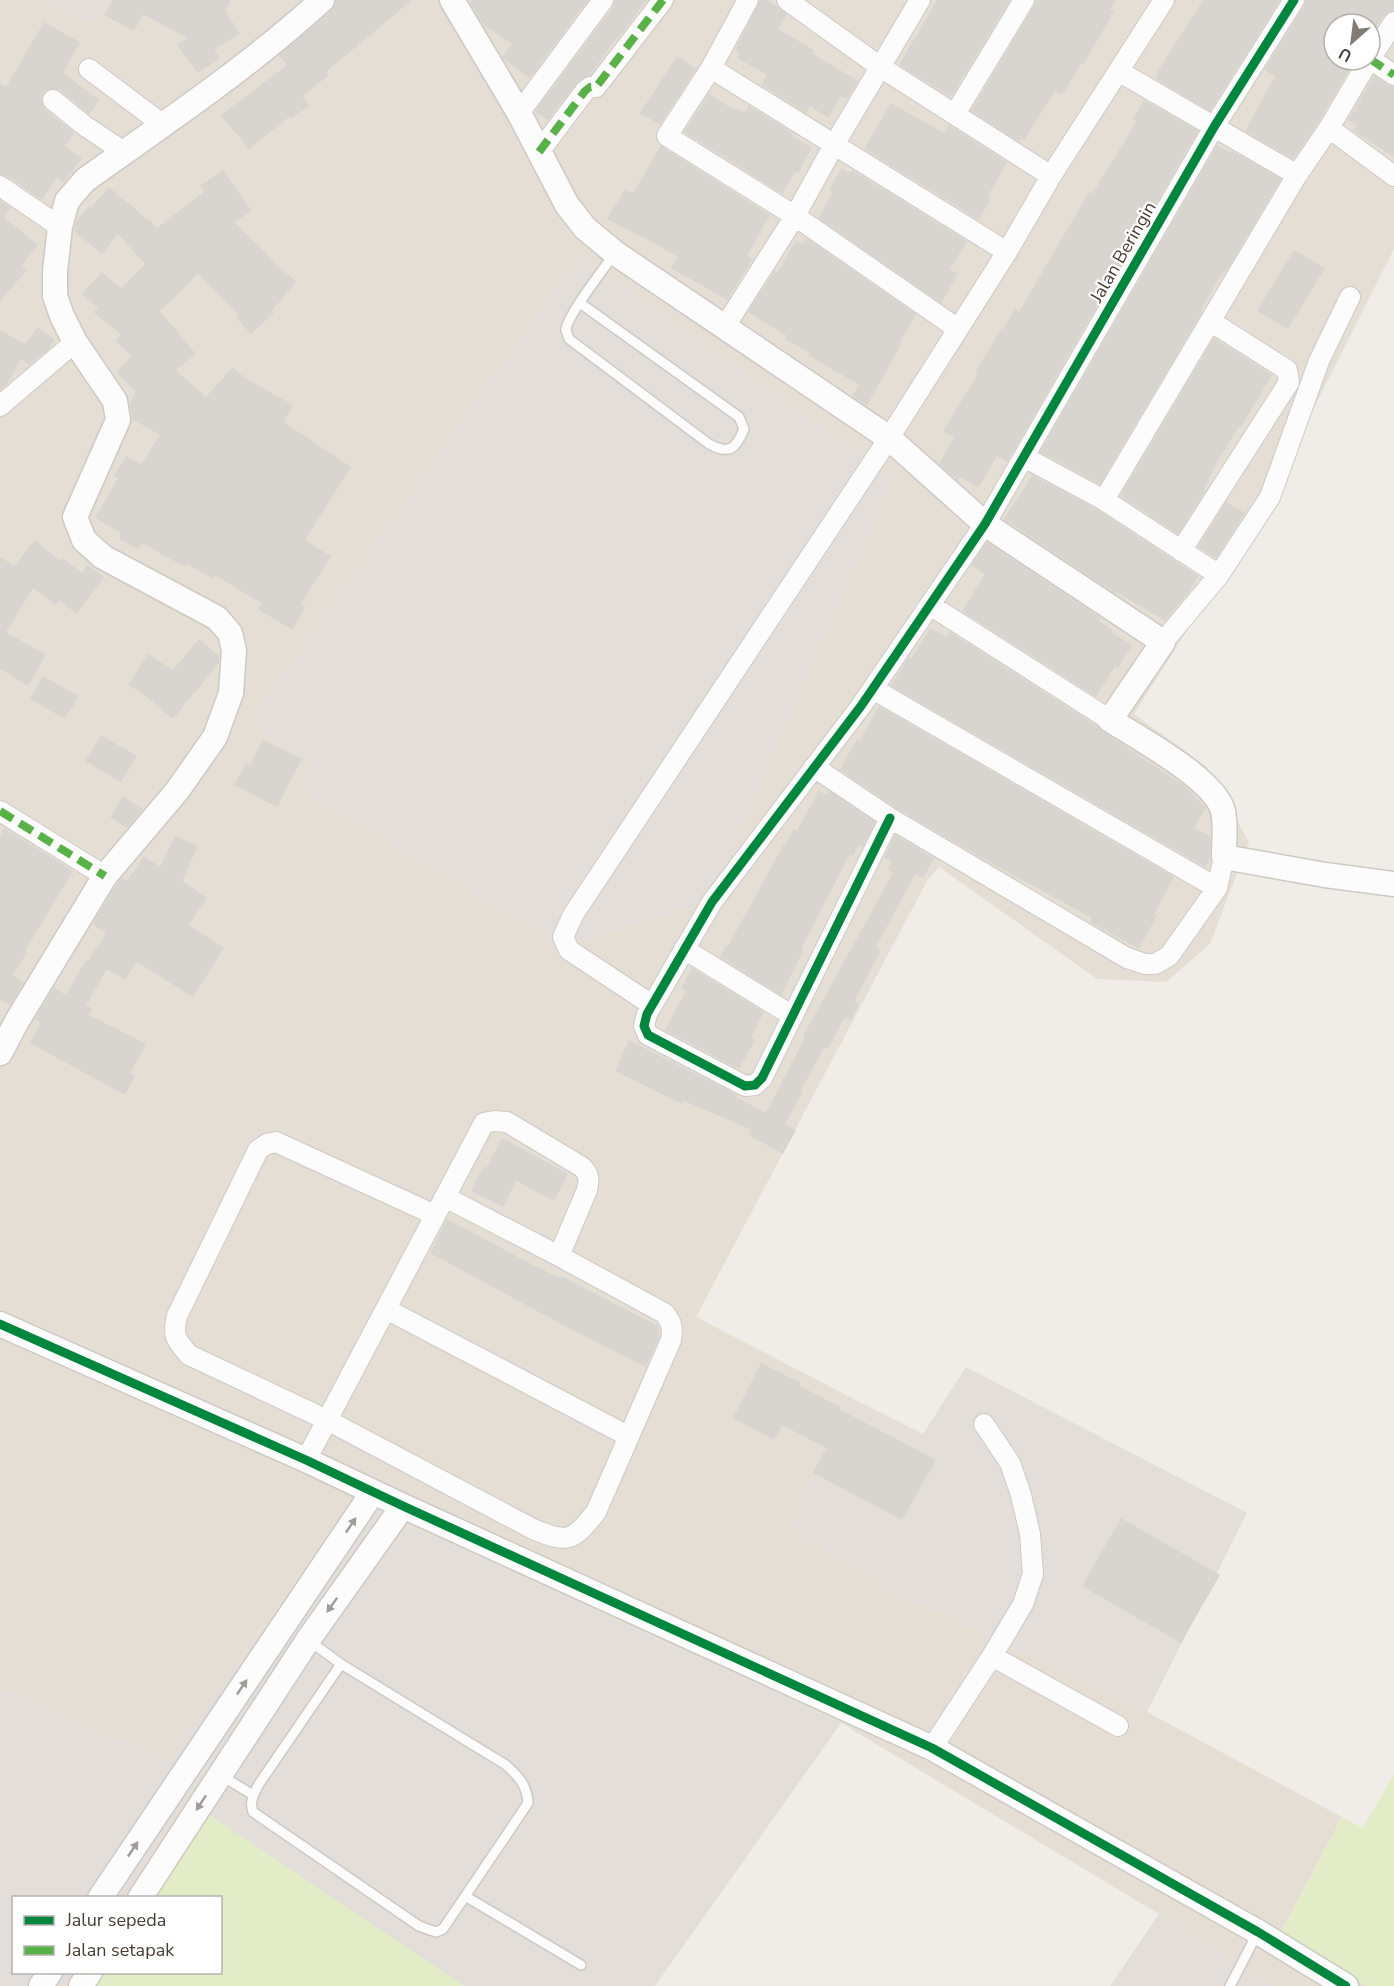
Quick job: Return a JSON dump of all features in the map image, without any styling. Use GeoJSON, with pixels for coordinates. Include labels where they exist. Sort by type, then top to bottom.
{"type":"FeatureCollection","features":[{"type":"Feature","properties":{"kind":"street"},"geometry":{"type":"LineString","coordinates":[[0,1053],[105,876],[177,791],[215,737],[231,693],[234,650],[230,633],[217,618],[103,557],[84,540],[75,517],[118,420],[115,401],[75,342],[55,296],[55,271],[60,227],[67,201],[85,180],[249,60],[322,0]]}},
{"type":"Feature","properties":{"kind":"street"},"geometry":{"type":"LineString","coordinates":[[452,0],[519,113],[567,205],[585,228],[615,253],[889,438],[985,524],[1163,642]]}},
{"type":"Feature","properties":{"kind":"street"},"geometry":{"type":"LineString","coordinates":[[519,113],[603,0]]}},
{"type":"Feature","properties":{"kind":"street"},"geometry":{"type":"LineString","coordinates":[[539,152],[585,91],[590,87],[597,87],[663,0]]}},
{"type":"Feature","properties":{"kind":"street"},"geometry":{"type":"LineString","coordinates":[[748,0],[711,68],[667,136],[795,216],[958,329]]}},
{"type":"Feature","properties":{"kind":"street"},"geometry":{"type":"LineString","coordinates":[[787,0],[879,66],[1052,176]]}},
{"type":"Feature","properties":{"kind":"street"},"geometry":{"type":"LineString","coordinates":[[724,328],[795,216],[879,66],[920,0]]}},
{"type":"Feature","properties":{"kind":"street"},"geometry":{"type":"LineString","coordinates":[[955,114],[1024,0]]}},
{"type":"Feature","properties":{"kind":"street"},"geometry":{"type":"LineString","coordinates":[[652,1005],[569,950],[563,937],[573,915],[889,438],[1164,0]]}},
{"type":"Feature","properties":{"kind":"street","name":"Jalan Beringin"},"geometry":{"type":"LineString","coordinates":[[793,1016],[762,1078],[755,1085],[745,1086],[648,1035],[644,1026],[646,1014],[712,902],[873,689],[985,524],[1214,127],[1294,0]]}},
{"type":"Feature","properties":{"kind":"street"},"geometry":{"type":"LineString","coordinates":[[1382,40],[1394,22]]}},
{"type":"Feature","properties":{"kind":"street"},"geometry":{"type":"LineString","coordinates":[[711,68],[1007,252]]}},
{"type":"Feature","properties":{"kind":"street"},"geometry":{"type":"LineString","coordinates":[[89,69],[162,124]]}},
{"type":"Feature","properties":{"kind":"street"},"geometry":{"type":"LineString","coordinates":[[1120,72],[1297,175]]}},
{"type":"Feature","properties":{"kind":"street"},"geometry":{"type":"LineString","coordinates":[[1104,500],[1297,175],[1329,128],[1362,72]]}},
{"type":"Feature","properties":{"kind":"street"},"geometry":{"type":"LineString","coordinates":[[53,99],[86,126],[124,152]]}},
{"type":"Feature","properties":{"kind":"street"},"geometry":{"type":"LineString","coordinates":[[1329,128],[1394,176]]}},
{"type":"Feature","properties":{"kind":"street"},"geometry":{"type":"LineString","coordinates":[[0,186],[60,227]]}},
{"type":"Feature","properties":{"kind":"street"},"geometry":{"type":"LineString","coordinates":[[1110,720],[1163,642],[1219,575],[1270,497],[1319,361],[1350,297]]}},
{"type":"Feature","properties":{"kind":"street"},"geometry":{"type":"LineString","coordinates":[[1181,551],[1289,382],[1287,370],[1210,321]]}},
{"type":"Feature","properties":{"kind":"street"},"geometry":{"type":"LineString","coordinates":[[0,406],[75,342]]}},
{"type":"Feature","properties":{"kind":"street"},"geometry":{"type":"LineString","coordinates":[[1024,457],[1104,500],[1219,575]]}},
{"type":"Feature","properties":{"kind":"street"},"geometry":{"type":"LineString","coordinates":[[814,767],[890,818],[1126,958],[1145,964],[1155,964],[1169,956],[1217,888],[1224,857],[1223,810],[1214,794],[1200,778],[930,605]]}},
{"type":"Feature","properties":{"kind":"street"},"geometry":{"type":"LineString","coordinates":[[873,689],[1217,888]]}},
{"type":"Feature","properties":{"kind":"street"},"geometry":{"type":"LineString","coordinates":[[0,811],[105,876]]}},
{"type":"Feature","properties":{"kind":"street"},"geometry":{"type":"LineString","coordinates":[[684,950],[793,1016],[890,818]]}},
{"type":"Feature","properties":{"kind":"street"},"geometry":{"type":"LineString","coordinates":[[1224,857],[1394,884]]}},
{"type":"Feature","properties":{"kind":"street"},"geometry":{"type":"LineString","coordinates":[[306,1460],[484,1123],[507,1122],[582,1167],[588,1173],[587,1190],[559,1256]]}},
{"type":"Feature","properties":{"kind":"street"},"geometry":{"type":"LineString","coordinates":[[435,1215],[276,1142],[267,1144],[258,1150],[177,1316],[173,1331],[178,1342],[189,1355],[327,1420],[533,1529],[554,1538],[567,1538],[582,1530],[596,1512],[670,1340],[673,1328],[664,1313],[445,1197]]}},
{"type":"Feature","properties":{"kind":"street"},"geometry":{"type":"LineString","coordinates":[[386,1309],[628,1436]]}},
{"type":"Feature","properties":{"kind":"street"},"geometry":{"type":"LineString","coordinates":[[0,1323],[306,1460],[932,1748],[1258,1932],[1346,1986]]}},
{"type":"Feature","properties":{"kind":"street"},"geometry":{"type":"LineString","coordinates":[[932,1748],[1023,1604],[1033,1574],[1030,1534],[1022,1495],[1010,1463],[984,1424]]}},
{"type":"Feature","properties":{"kind":"street"},"geometry":{"type":"LineString","coordinates":[[136,1896],[107,1888],[373,1492]]}},
{"type":"Feature","properties":{"kind":"street"},"geometry":{"type":"LineString","coordinates":[[141,1896],[308,1640],[403,1506]]}},
{"type":"Feature","properties":{"kind":"street"},"geometry":{"type":"LineString","coordinates":[[992,1656],[1118,1726]]}},
{"type":"Feature","properties":{"kind":"lane"},"geometry":{"type":"LineString","coordinates":[[580,303],[739,417],[744,429],[734,446],[724,450],[709,444],[569,339],[566,329],[571,317],[580,303],[615,253]]}},
{"type":"Feature","properties":{"kind":"lane"},"geometry":{"type":"LineString","coordinates":[[308,1640],[341,1664],[506,1765],[522,1780],[527,1792],[528,1803],[443,1929],[436,1932],[428,1930],[253,1812],[251,1806],[253,1795],[259,1784],[341,1664]]}},
{"type":"Feature","properties":{"kind":"lane"},"geometry":{"type":"LineString","coordinates":[[220,1774],[253,1795]]}},
{"type":"Feature","properties":{"kind":"lane"},"geometry":{"type":"LineString","coordinates":[[465,1896],[581,1965]]}},
{"type":"Feature","properties":{"kind":"lane"},"geometry":{"type":"LineString","coordinates":[[1230,1986],[1258,1932]]}},
{"type":"Feature","properties":{"kind":"shaded area"},"geometry":{"type":"Polygon","coordinates":[[[0,0],[49,0],[93,23],[107,0],[1394,0],[1394,249],[1258,519],[1134,714],[1206,766],[1249,842],[1210,944],[1166,982],[1097,979],[939,867],[927,881],[696,1317],[848,1396],[789,1528],[889,1588],[1147,1712],[1342,1817],[1282,1930],[1367,1986],[1274,1986],[1159,1914],[841,1723],[356,1501],[165,1762],[0,1687],[0,0]]]}},
{"type":"Feature","properties":{"kind":"shaded area"},"geometry":{"type":"Polygon","coordinates":[[[49,0],[107,0],[93,23],[49,0]]]}},
{"type":"Feature","properties":{"kind":"shaded area"},"geometry":{"type":"Polygon","coordinates":[[[578,255],[893,479],[709,900],[566,947],[305,791],[308,763],[251,721],[578,255]]]}},
{"type":"Feature","properties":{"kind":"shaded area"},"geometry":{"type":"Polygon","coordinates":[[[966,1367],[1247,1513],[1147,1712],[889,1588],[788,1528],[848,1396],[923,1434],[966,1367]]]}},
{"type":"Feature","properties":{"kind":"shaded area"},"geometry":{"type":"Polygon","coordinates":[[[356,1501],[841,1723],[655,1986],[464,1986],[201,1809],[141,1896],[12,1896],[12,1974],[86,1974],[78,1986],[0,1986],[0,1687],[165,1762],[356,1501]]]}},
{"type":"Feature","properties":{"kind":"shaded area"},"geometry":{"type":"Polygon","coordinates":[[[1159,1914],[1274,1986],[1110,1986],[1159,1914]]]}},
{"type":"Feature","properties":{"kind":"green space"},"geometry":{"type":"Polygon","coordinates":[[[1394,1774],[1394,1986],[1367,1986],[1282,1931],[1342,1817],[1363,1828],[1394,1774]]]}},
{"type":"Feature","properties":{"kind":"green space"},"geometry":{"type":"Polygon","coordinates":[[[201,1809],[464,1986],[78,1986],[86,1974],[222,1974],[222,1896],[141,1896],[201,1809]]]}},
{"type":"Feature","properties":{"kind":"building"},"geometry":{"type":"Polygon","coordinates":[[[113,0],[231,0],[225,11],[240,33],[214,50],[220,58],[198,73],[177,45],[187,38],[143,14],[134,31],[104,15],[113,0]]]}},
{"type":"Feature","properties":{"kind":"building"},"geometry":{"type":"Polygon","coordinates":[[[336,0],[412,0],[326,72],[329,75],[302,96],[309,106],[291,119],[289,117],[249,149],[221,115],[287,65],[279,55],[328,14],[336,0]]]}},
{"type":"Feature","properties":{"kind":"building"},"geometry":{"type":"Polygon","coordinates":[[[473,0],[588,0],[530,78],[502,57],[512,44],[484,25],[470,3],[473,0]]]}},
{"type":"Feature","properties":{"kind":"building"},"geometry":{"type":"Polygon","coordinates":[[[615,0],[647,0],[590,75],[576,84],[548,120],[535,111],[613,7],[615,0]]]}},
{"type":"Feature","properties":{"kind":"building"},"geometry":{"type":"Polygon","coordinates":[[[760,0],[768,0],[787,14],[778,29],[814,50],[812,53],[858,81],[847,99],[841,96],[828,118],[810,106],[806,113],[761,85],[767,75],[737,58],[740,53],[735,50],[760,0]]]}},
{"type":"Feature","properties":{"kind":"building"},"geometry":{"type":"Polygon","coordinates":[[[937,0],[1010,0],[951,97],[899,65],[937,0]]]}},
{"type":"Feature","properties":{"kind":"building"},"geometry":{"type":"Polygon","coordinates":[[[1036,0],[1116,0],[1110,9],[1114,11],[1084,64],[1082,63],[1062,95],[1055,91],[1024,140],[1021,139],[1020,142],[971,111],[1036,0]]]}},
{"type":"Feature","properties":{"kind":"building"},"geometry":{"type":"Polygon","coordinates":[[[1203,0],[1280,0],[1210,111],[1156,79],[1158,75],[1156,74],[1203,0]]]}},
{"type":"Feature","properties":{"kind":"building"},"geometry":{"type":"Polygon","coordinates":[[[1306,0],[1394,0],[1394,10],[1382,18],[1382,12],[1322,12],[1322,72],[1348,72],[1318,123],[1293,159],[1245,131],[1275,76],[1264,70],[1306,0]]]}},
{"type":"Feature","properties":{"kind":"building"},"geometry":{"type":"Polygon","coordinates":[[[44,22],[80,42],[63,73],[99,100],[89,114],[60,90],[49,89],[43,93],[41,99],[45,109],[74,133],[65,146],[82,158],[64,182],[57,177],[42,200],[7,176],[0,174],[0,83],[6,87],[44,22]]]}},
{"type":"Feature","properties":{"kind":"building"},"geometry":{"type":"Polygon","coordinates":[[[677,56],[696,69],[660,125],[640,113],[677,56]]]}},
{"type":"Feature","properties":{"kind":"building"},"geometry":{"type":"Polygon","coordinates":[[[1374,76],[1394,87],[1394,157],[1353,131],[1357,125],[1348,120],[1374,76]]]}},
{"type":"Feature","properties":{"kind":"building"},"geometry":{"type":"Polygon","coordinates":[[[709,94],[736,111],[738,109],[745,113],[749,106],[793,133],[792,136],[812,148],[798,173],[795,172],[782,194],[684,132],[709,94]]]}},
{"type":"Feature","properties":{"kind":"building"},"geometry":{"type":"Polygon","coordinates":[[[1144,100],[1198,131],[1007,462],[997,456],[978,488],[960,477],[958,480],[939,464],[954,437],[943,431],[978,374],[975,372],[1002,328],[1015,309],[1019,312],[1089,192],[1092,194],[1137,121],[1133,119],[1144,100]]]}},
{"type":"Feature","properties":{"kind":"building"},"geometry":{"type":"Polygon","coordinates":[[[891,103],[944,133],[949,125],[1007,162],[988,196],[991,198],[979,220],[864,149],[891,103]]]}},
{"type":"Feature","properties":{"kind":"building"},"geometry":{"type":"Polygon","coordinates":[[[1217,145],[1281,179],[1225,273],[1223,272],[1100,484],[1040,452],[1217,145]]]}},
{"type":"Feature","properties":{"kind":"building"},"geometry":{"type":"Polygon","coordinates":[[[661,146],[770,215],[747,256],[753,259],[727,300],[671,268],[678,257],[607,219],[625,189],[633,193],[661,146]]]}},
{"type":"Feature","properties":{"kind":"building"},"geometry":{"type":"Polygon","coordinates":[[[842,168],[850,173],[852,170],[967,241],[950,269],[958,274],[941,303],[818,218],[833,192],[829,189],[842,168]]]}},
{"type":"Feature","properties":{"kind":"building"},"geometry":{"type":"Polygon","coordinates":[[[223,170],[252,211],[234,222],[275,262],[273,263],[296,281],[272,311],[274,313],[251,334],[236,318],[239,315],[198,274],[160,311],[196,354],[176,370],[206,397],[233,367],[245,378],[293,405],[284,422],[351,467],[305,540],[331,556],[301,604],[306,607],[292,630],[258,609],[261,603],[215,575],[213,579],[187,564],[185,567],[142,543],[138,549],[119,539],[121,533],[95,518],[118,478],[114,476],[126,456],[141,464],[160,435],[132,419],[130,403],[136,391],[116,373],[131,355],[115,341],[121,334],[94,313],[98,308],[82,294],[102,272],[121,288],[145,264],[118,234],[102,254],[74,231],[76,222],[109,187],[157,228],[204,192],[200,186],[223,170]]]}},
{"type":"Feature","properties":{"kind":"building"},"geometry":{"type":"Polygon","coordinates":[[[0,201],[11,208],[4,217],[38,245],[22,266],[27,270],[0,301],[0,201]]]}},
{"type":"Feature","properties":{"kind":"building"},"geometry":{"type":"Polygon","coordinates":[[[806,238],[916,314],[867,405],[852,396],[859,385],[808,355],[810,353],[785,339],[787,336],[748,312],[774,271],[777,273],[796,240],[803,244],[806,238]]]}},
{"type":"Feature","properties":{"kind":"building"},"geometry":{"type":"Polygon","coordinates":[[[1294,250],[1325,268],[1288,329],[1257,311],[1294,250]]]}},
{"type":"Feature","properties":{"kind":"building"},"geometry":{"type":"Polygon","coordinates":[[[38,327],[55,340],[48,350],[29,365],[21,359],[7,384],[0,390],[0,330],[25,344],[38,327]]]}},
{"type":"Feature","properties":{"kind":"building"},"geometry":{"type":"Polygon","coordinates":[[[1214,338],[1272,375],[1215,466],[1204,489],[1206,490],[1178,534],[1120,496],[1214,338]]]}},
{"type":"Feature","properties":{"kind":"building"},"geometry":{"type":"Polygon","coordinates":[[[1028,473],[1098,510],[1198,576],[1188,593],[1165,621],[1116,592],[1116,594],[1004,519],[1032,476],[1028,473]]]}},
{"type":"Feature","properties":{"kind":"building"},"geometry":{"type":"Polygon","coordinates":[[[1226,502],[1245,513],[1216,558],[1198,547],[1226,502]]]}},
{"type":"Feature","properties":{"kind":"building"},"geometry":{"type":"Polygon","coordinates":[[[35,540],[60,561],[62,558],[82,573],[87,565],[104,577],[77,614],[59,600],[55,605],[33,588],[6,632],[46,655],[28,686],[0,669],[0,557],[14,566],[35,540]]]}},
{"type":"Feature","properties":{"kind":"building"},"geometry":{"type":"Polygon","coordinates":[[[987,542],[1101,618],[1099,621],[1113,630],[1111,632],[1132,645],[1118,668],[1115,666],[1096,697],[962,611],[985,574],[971,565],[987,542]]]}},
{"type":"Feature","properties":{"kind":"building"},"geometry":{"type":"Polygon","coordinates":[[[930,628],[947,637],[950,632],[1097,726],[1182,784],[1206,808],[1194,828],[1210,836],[1210,858],[1205,867],[891,686],[909,656],[912,658],[930,628]]]}},
{"type":"Feature","properties":{"kind":"building"},"geometry":{"type":"Polygon","coordinates":[[[199,639],[219,656],[219,663],[173,719],[146,696],[128,685],[148,654],[173,670],[199,639]]]}},
{"type":"Feature","properties":{"kind":"building"},"geometry":{"type":"Polygon","coordinates":[[[43,676],[79,696],[65,719],[30,699],[43,676]]]}},
{"type":"Feature","properties":{"kind":"building"},"geometry":{"type":"Polygon","coordinates":[[[879,706],[1174,877],[1154,914],[1157,915],[1139,949],[1090,922],[1092,918],[896,808],[840,770],[857,739],[860,741],[879,706]]]}},
{"type":"Feature","properties":{"kind":"building"},"geometry":{"type":"Polygon","coordinates":[[[101,735],[137,756],[121,782],[85,761],[101,735]]]}},
{"type":"Feature","properties":{"kind":"building"},"geometry":{"type":"Polygon","coordinates":[[[263,740],[302,759],[277,807],[234,785],[246,763],[250,765],[263,740]]]}},
{"type":"Feature","properties":{"kind":"building"},"geometry":{"type":"Polygon","coordinates":[[[819,790],[827,795],[829,791],[875,822],[863,847],[859,845],[853,856],[850,854],[801,949],[803,951],[781,995],[720,957],[784,844],[794,829],[797,831],[819,790]]]}},
{"type":"Feature","properties":{"kind":"building"},"geometry":{"type":"Polygon","coordinates":[[[123,796],[143,809],[127,828],[110,817],[123,796]]]}},
{"type":"Feature","properties":{"kind":"building"},"geometry":{"type":"Polygon","coordinates":[[[4,828],[73,871],[13,975],[24,982],[10,1005],[0,999],[0,837],[4,828]]]}},
{"type":"Feature","properties":{"kind":"building"},"geometry":{"type":"Polygon","coordinates":[[[895,835],[934,858],[923,878],[915,874],[876,947],[881,950],[854,1001],[859,1004],[851,1020],[845,1017],[828,1049],[824,1047],[801,1090],[803,1091],[785,1124],[796,1130],[783,1154],[749,1135],[752,1130],[684,1101],[682,1104],[615,1071],[629,1040],[737,1095],[736,1097],[766,1113],[805,1037],[803,1036],[893,873],[888,870],[892,862],[884,858],[895,835]]]}},
{"type":"Feature","properties":{"kind":"building"},"geometry":{"type":"Polygon","coordinates":[[[175,836],[198,846],[182,881],[207,898],[189,925],[224,948],[193,997],[137,962],[125,980],[107,969],[86,1005],[92,1008],[89,1015],[146,1044],[130,1073],[135,1076],[125,1095],[30,1043],[41,1022],[35,1019],[54,988],[66,995],[86,960],[88,961],[106,933],[92,924],[117,884],[122,878],[127,881],[144,856],[160,867],[175,836]]]}},
{"type":"Feature","properties":{"kind":"building"},"geometry":{"type":"Polygon","coordinates":[[[692,968],[764,1012],[751,1037],[755,1040],[739,1069],[665,1030],[686,991],[681,988],[692,968]]]}},
{"type":"Feature","properties":{"kind":"building"},"geometry":{"type":"Polygon","coordinates":[[[502,1138],[568,1174],[554,1201],[516,1181],[503,1207],[471,1191],[502,1138]]]}},
{"type":"Feature","properties":{"kind":"building"},"geometry":{"type":"Polygon","coordinates":[[[447,1219],[531,1264],[560,1278],[561,1276],[658,1326],[659,1337],[646,1367],[430,1253],[447,1219]]]}},
{"type":"Feature","properties":{"kind":"building"},"geometry":{"type":"Polygon","coordinates":[[[761,1363],[801,1383],[800,1386],[840,1407],[839,1409],[936,1460],[902,1520],[813,1473],[826,1448],[782,1425],[774,1440],[733,1418],[761,1363]]]}},
{"type":"Feature","properties":{"kind":"building"},"geometry":{"type":"Polygon","coordinates":[[[1121,1518],[1220,1575],[1181,1643],[1082,1586],[1121,1518]]]}},
{"type":"Feature","properties":{"kind":"marked path"},"geometry":{"type":"LineString","coordinates":[[539,152],[585,91],[590,87],[596,87],[663,0]]}},
{"type":"Feature","properties":{"kind":"marked path"},"geometry":{"type":"LineString","coordinates":[[1382,67],[1394,75]]}},
{"type":"Feature","properties":{"kind":"marked path"},"geometry":{"type":"LineString","coordinates":[[0,811],[105,876]]}},
{"type":"Feature","properties":{"kind":"cycle path"},"geometry":{"type":"LineString","coordinates":[[890,818],[762,1078],[755,1085],[745,1086],[648,1035],[644,1026],[647,1014],[712,902],[861,706],[985,524],[1214,127],[1294,0]]}},
{"type":"Feature","properties":{"kind":"cycle path"},"geometry":{"type":"LineString","coordinates":[[0,1324],[306,1460],[932,1748],[1258,1932],[1346,1986]]}}]}
